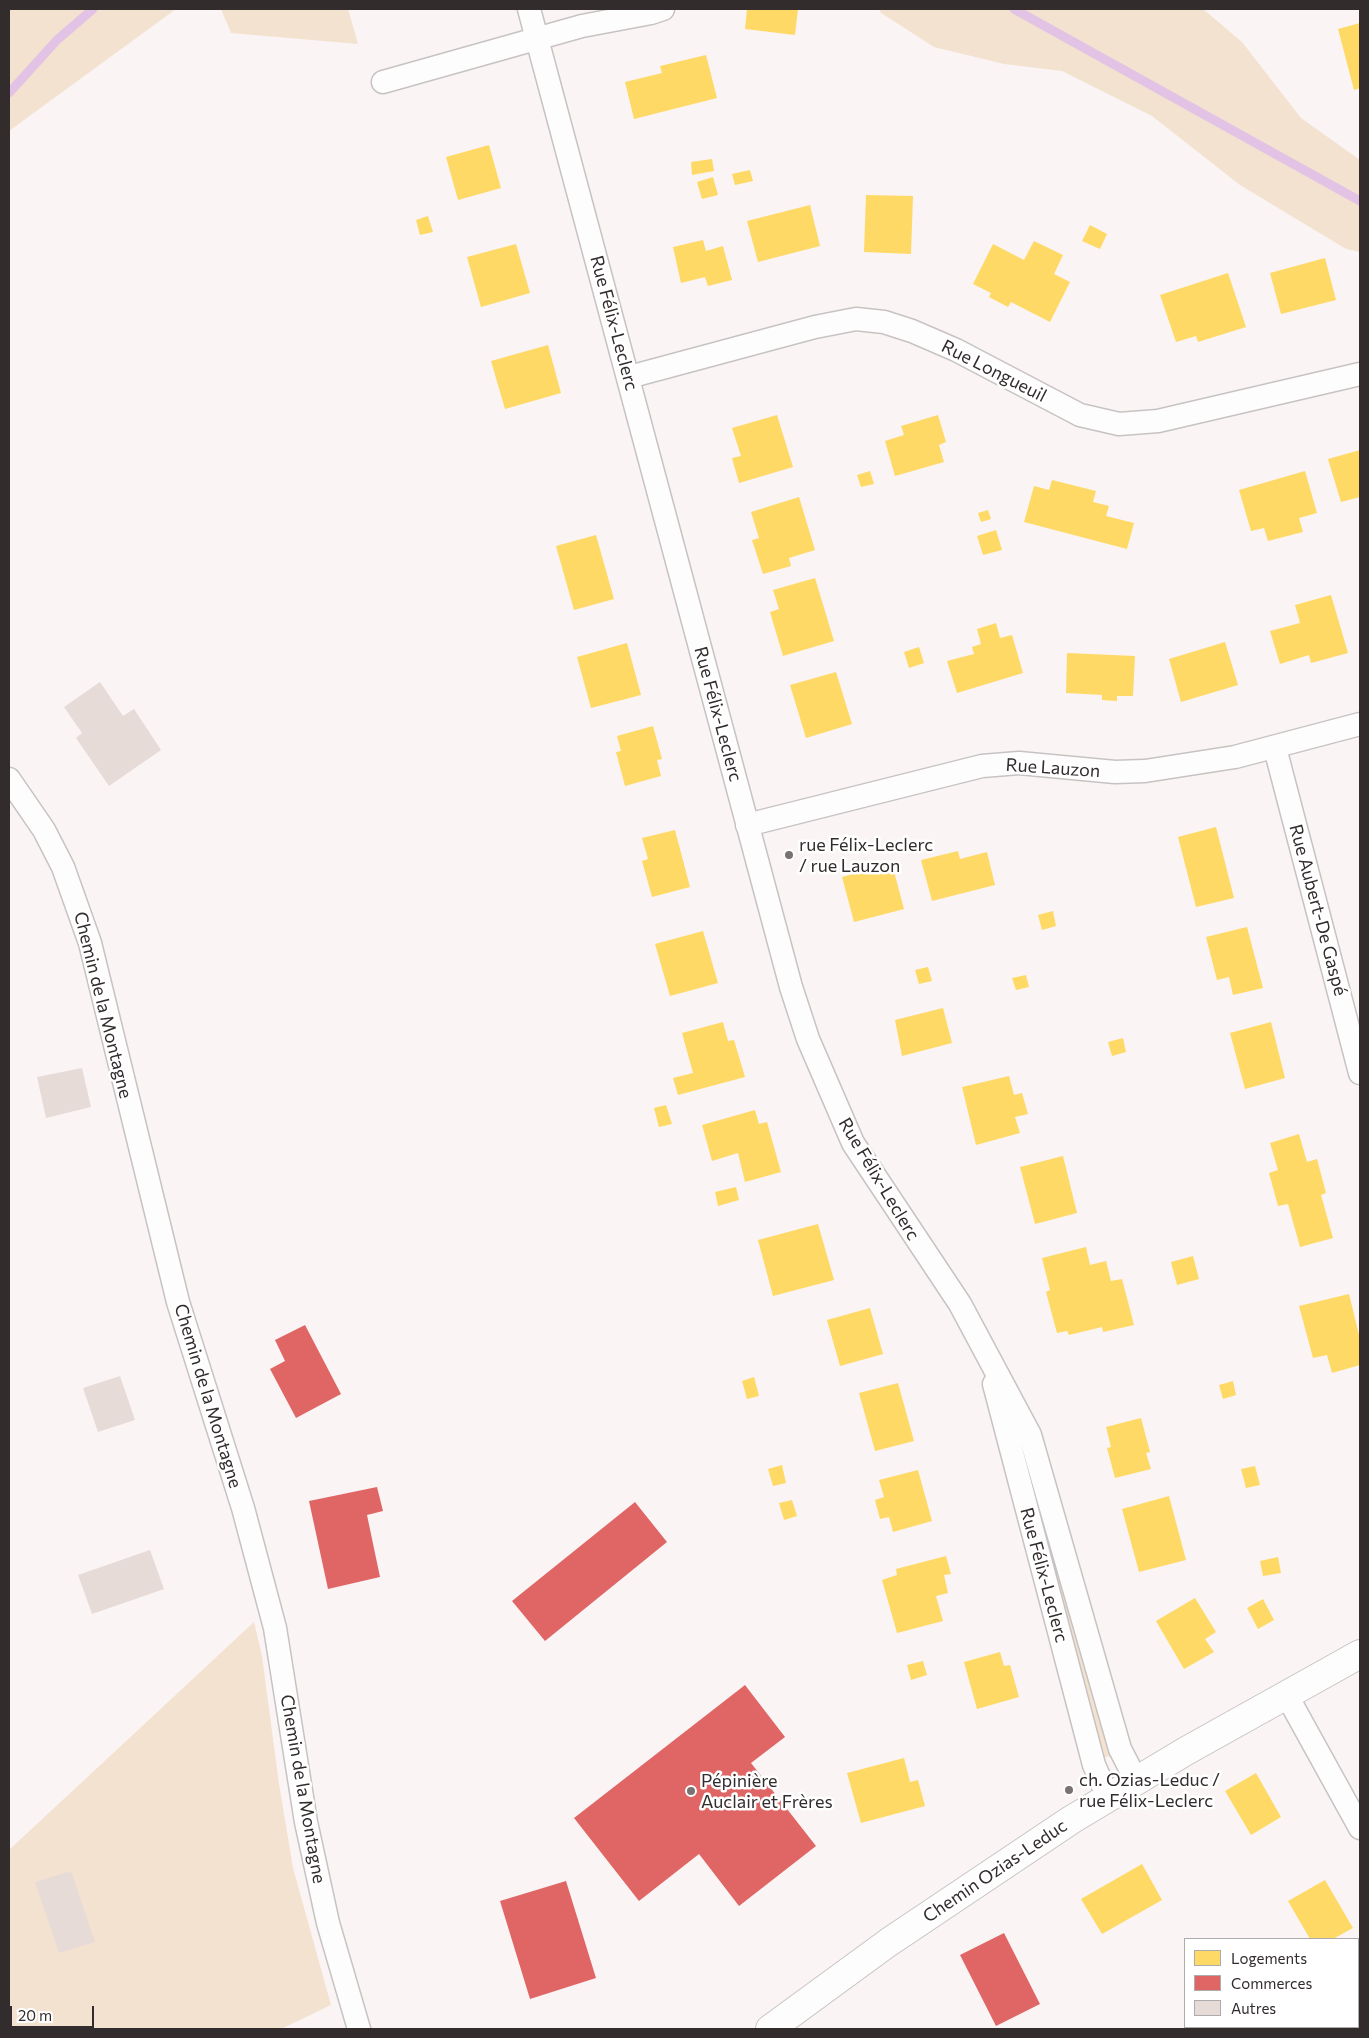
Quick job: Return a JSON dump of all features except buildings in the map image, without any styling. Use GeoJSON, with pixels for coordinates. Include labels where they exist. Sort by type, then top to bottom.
{"type":"FeatureCollection","features":[{"type":"Feature","properties":{"kind":"street","name":"Rue Félix-Leclerc"},"geometry":{"type":"LineString","coordinates":[[529,9],[629,377],[747,825],[791,987],[808,1039],[840,1118],[867,1166],[960,1304],[1030,1435],[1120,1749],[1136,1780]]}},
{"type":"Feature","properties":{"kind":"street"},"geometry":{"type":"LineString","coordinates":[[383,82],[538,40],[582,26],[663,9]]}},
{"type":"Feature","properties":{"kind":"street","name":"Rue Longueuil"},"geometry":{"type":"LineString","coordinates":[[629,377],[815,327],[856,319],[884,322],[912,330],[956,350],[1080,415],[1119,424],[1158,421],[1360,374]]}},
{"type":"Feature","properties":{"kind":"street","name":"Rue Lauzon"},"geometry":{"type":"LineString","coordinates":[[747,825],[982,766],[1019,763],[1115,772],[1145,771],[1236,757],[1360,724]]}},
{"type":"Feature","properties":{"kind":"street","name":"Rue Aubert-De Gaspé"},"geometry":{"type":"LineString","coordinates":[[1275,748],[1360,1073]]}},
{"type":"Feature","properties":{"kind":"street","name":"Chemin de la Montagne"},"geometry":{"type":"LineString","coordinates":[[9,779],[44,830],[63,867],[90,943],[178,1302],[243,1508],[275,1628],[306,1822],[328,1923],[359,2029]]}},
{"type":"Feature","properties":{"kind":"street","name":"Rue Félix-Leclerc"},"geometry":{"type":"LineString","coordinates":[[986,1351],[1004,1430],[1094,1765],[1108,1797]]}},
{"type":"Feature","properties":{"kind":"street","name":"Chemin Ozias-Leduc"},"geometry":{"type":"LineString","coordinates":[[770,2029],[889,1942],[1006,1862],[1108,1797],[1286,1694],[1360,1654]]}},
{"type":"Feature","properties":{"kind":"street"},"geometry":{"type":"LineString","coordinates":[[1286,1694],[1360,1828]]}},
{"type":"Feature","properties":{"kind":"shaded area"},"geometry":{"type":"Polygon","coordinates":[[[9,9],[176,9],[9,131],[9,9]]]}},
{"type":"Feature","properties":{"kind":"shaded area"},"geometry":{"type":"Polygon","coordinates":[[[221,9],[348,9],[358,44],[231,33],[221,9]]]}},
{"type":"Feature","properties":{"kind":"shaded area"},"geometry":{"type":"Polygon","coordinates":[[[879,9],[1203,9],[1242,42],[1301,118],[1360,160],[1360,252],[1346,249],[1240,185],[1152,116],[1062,71],[1004,64],[934,47],[881,13],[879,9]]]}},
{"type":"Feature","properties":{"kind":"shaded area"},"geometry":{"type":"Polygon","coordinates":[[[1024,1453],[1111,1756],[1101,1758],[1022,1454],[1024,1453]]]}},
{"type":"Feature","properties":{"kind":"shaded area"},"geometry":{"type":"Polygon","coordinates":[[[254,1622],[262,1656],[279,1784],[293,1868],[331,2005],[281,2029],[9,2029],[9,1850],[254,1622]]]}},
{"type":"Feature","properties":{"kind":"waterway"},"geometry":{"type":"LineString","coordinates":[[9,93],[57,40],[93,9]]}},
{"type":"Feature","properties":{"kind":"waterway"},"geometry":{"type":"LineString","coordinates":[[1014,9],[1360,201]]}},
{"type":"Feature","properties":{"kind":"place","name":"rue Félix-Leclerc / rue Lauzon"},"geometry":{"type":"Point","coordinates":[789,855]}},
{"type":"Feature","properties":{"kind":"place","name":"ch. Ozias-Leduc / rue Félix-Leclerc"},"geometry":{"type":"Point","coordinates":[1069,1790]}},
{"type":"Feature","properties":{"kind":"place","name":"Pépinière Auclair et Frères"},"geometry":{"type":"Point","coordinates":[691,1791]}}]}
